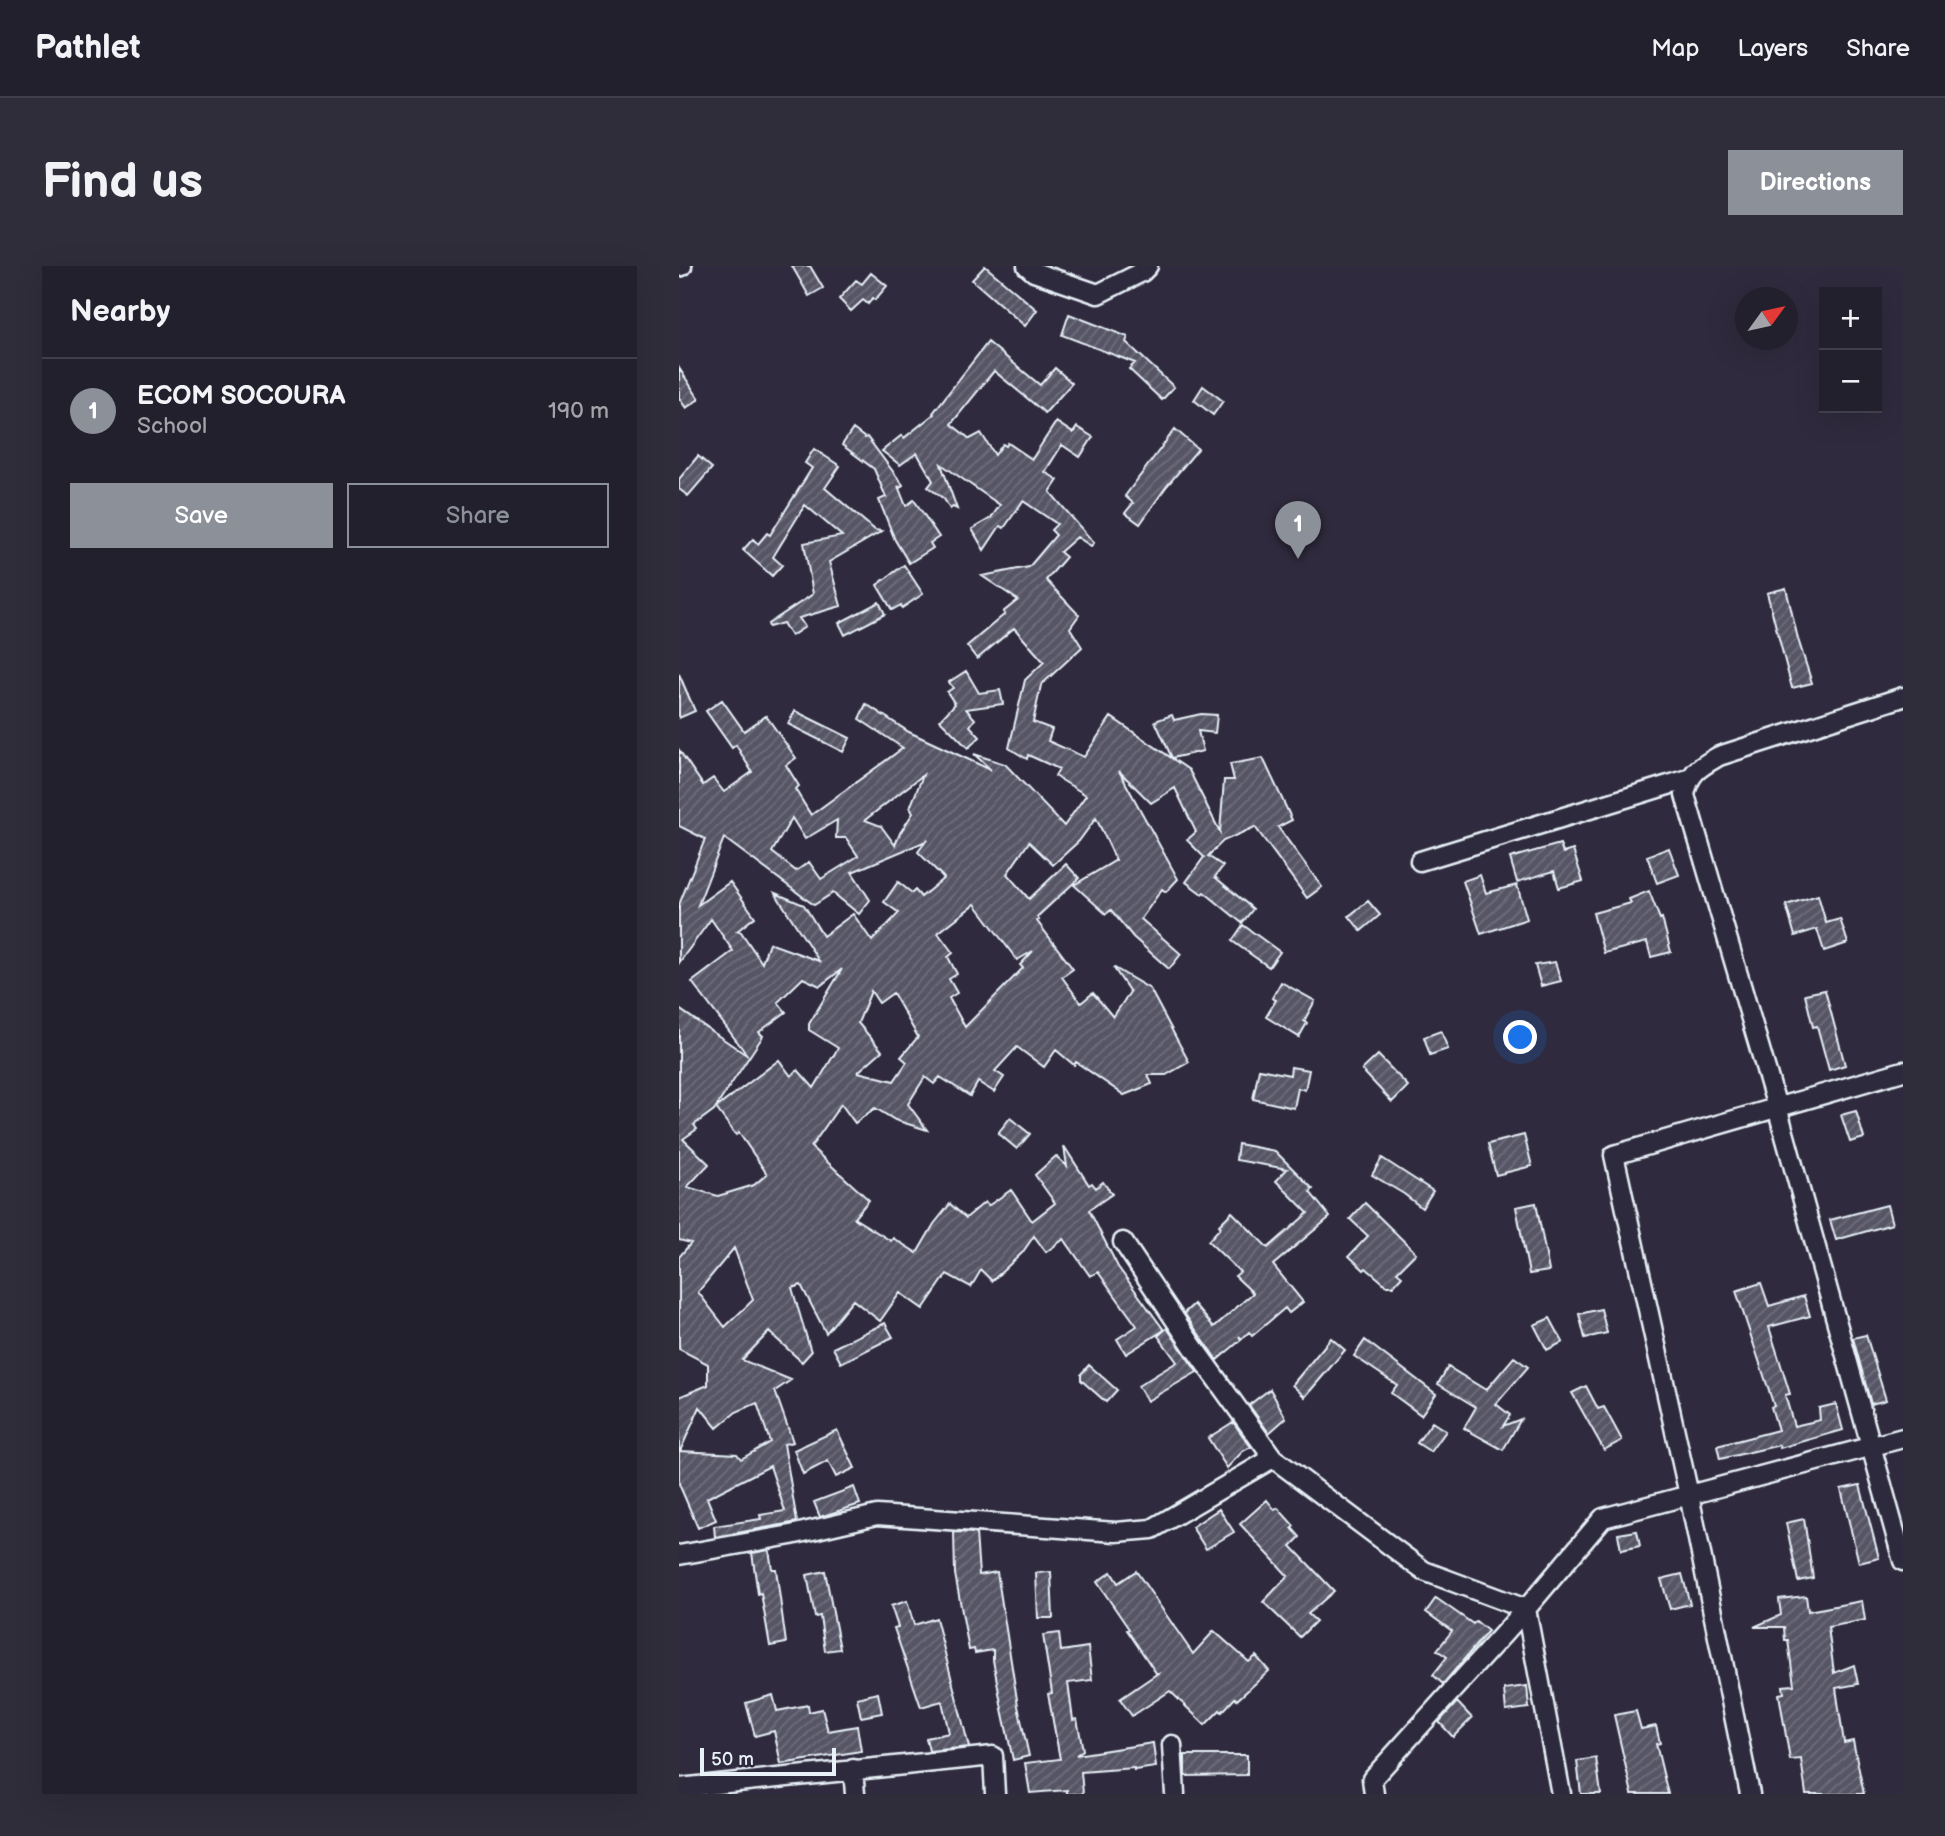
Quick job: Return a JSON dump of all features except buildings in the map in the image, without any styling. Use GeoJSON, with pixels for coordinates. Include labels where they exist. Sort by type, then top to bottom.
{"type":"FeatureCollection","features":[{"type":"Feature","properties":{"kind":"street"},"geometry":{"type":"LineString","coordinates":[[1027,266],[1034,272],[1098,295],[1142,272],[1148,266]]}},
{"type":"Feature","properties":{"kind":"street"},"geometry":{"type":"LineString","coordinates":[[1420,862],[1688,779],[1719,756],[1903,697]]}},
{"type":"Feature","properties":{"kind":"street"},"geometry":{"type":"LineString","coordinates":[[1688,779],[1685,795],[1777,1107],[1903,1560]]}},
{"type":"Feature","properties":{"kind":"street"},"geometry":{"type":"LineString","coordinates":[[1750,1794],[1689,1495],[1614,1155],[1903,1070]]}},
{"type":"Feature","properties":{"kind":"street"},"geometry":{"type":"LineString","coordinates":[[1123,1241],[1194,1348],[1273,1458],[1424,1571],[1526,1609]]}},
{"type":"Feature","properties":{"kind":"street"},"geometry":{"type":"LineString","coordinates":[[1374,1794],[1372,1779],[1526,1609],[1603,1518],[1903,1438]]}},
{"type":"Feature","properties":{"kind":"street"},"geometry":{"type":"LineString","coordinates":[[679,1555],[791,1535],[877,1515],[1116,1532],[1152,1529],[1273,1458]]}},
{"type":"Feature","properties":{"kind":"street"},"geometry":{"type":"LineString","coordinates":[[1526,1609],[1560,1794]]}},
{"type":"Feature","properties":{"kind":"street"},"geometry":{"type":"LineString","coordinates":[[1172,1745],[1175,1794]]}},
{"type":"Feature","properties":{"kind":"street"},"geometry":{"type":"LineString","coordinates":[[679,1788],[993,1756],[995,1794]]}},
{"type":"Feature","properties":{"kind":"street"},"geometry":{"type":"LineString","coordinates":[[853,1769],[855,1794]]}},
{"type":"Feature","properties":{"kind":"place","name":"ECOM SOCOURA"},"geometry":{"type":"Point","coordinates":[1298,559]}}]}
